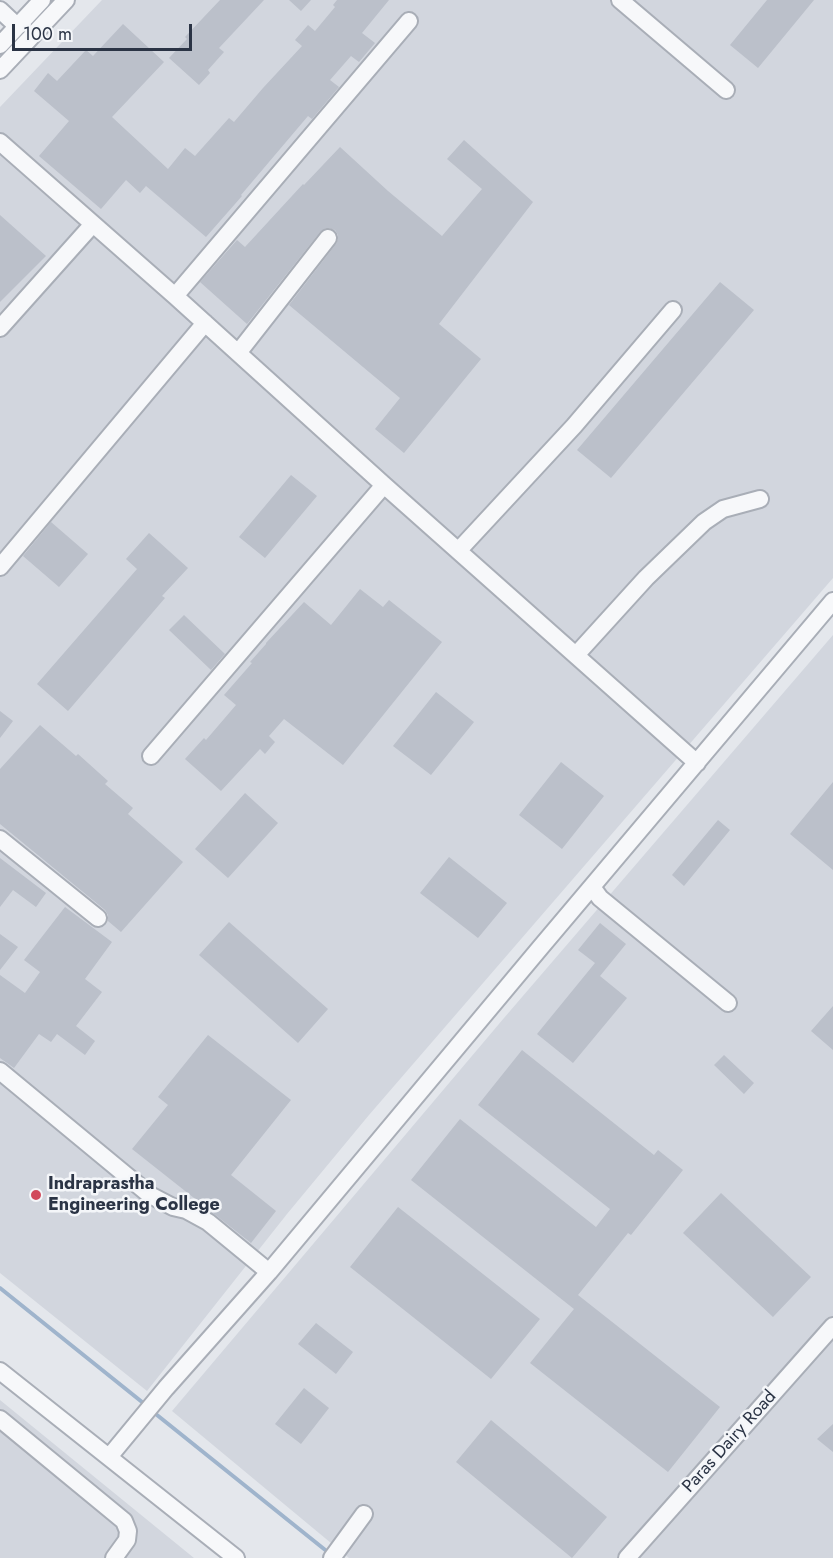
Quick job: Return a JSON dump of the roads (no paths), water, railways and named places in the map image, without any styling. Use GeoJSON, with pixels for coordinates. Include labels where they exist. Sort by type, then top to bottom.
{"type":"FeatureCollection","features":[{"type":"Feature","properties":{"kind":"street"},"geometry":{"type":"LineString","coordinates":[[0,45],[42,0]]}},
{"type":"Feature","properties":{"kind":"street"},"geometry":{"type":"LineString","coordinates":[[0,70],[66,0]]}},
{"type":"Feature","properties":{"kind":"street"},"geometry":{"type":"LineString","coordinates":[[620,0],[726,90]]}},
{"type":"Feature","properties":{"kind":"street"},"geometry":{"type":"LineString","coordinates":[[0,10],[17,26]]}},
{"type":"Feature","properties":{"kind":"street"},"geometry":{"type":"LineString","coordinates":[[175,296],[409,21]]}},
{"type":"Feature","properties":{"kind":"street"},"geometry":{"type":"LineString","coordinates":[[0,142],[697,763]]}},
{"type":"Feature","properties":{"kind":"street"},"geometry":{"type":"LineString","coordinates":[[0,328],[93,224]]}},
{"type":"Feature","properties":{"kind":"street"},"geometry":{"type":"LineString","coordinates":[[238,353],[328,238]]}},
{"type":"Feature","properties":{"kind":"street"},"geometry":{"type":"LineString","coordinates":[[458,550],[574,426],[673,310]]}},
{"type":"Feature","properties":{"kind":"street"},"geometry":{"type":"LineString","coordinates":[[0,567],[205,323]]}},
{"type":"Feature","properties":{"kind":"street"},"geometry":{"type":"LineString","coordinates":[[151,756],[384,485]]}},
{"type":"Feature","properties":{"kind":"street"},"geometry":{"type":"LineString","coordinates":[[576,656],[646,578],[704,522],[723,508],[760,499]]}},
{"type":"Feature","properties":{"kind":"street"},"geometry":{"type":"LineString","coordinates":[[109,1457],[166,1388],[269,1272],[833,601]]}},
{"type":"Feature","properties":{"kind":"street"},"geometry":{"type":"LineString","coordinates":[[0,839],[98,918]]}},
{"type":"Feature","properties":{"kind":"street"},"geometry":{"type":"LineString","coordinates":[[592,887],[600,898],[728,1003]]}},
{"type":"Feature","properties":{"kind":"street"},"geometry":{"type":"LineString","coordinates":[[0,1071],[150,1195],[208,1222],[269,1272]]}},
{"type":"Feature","properties":{"kind":"street","name":"Paras Dairy Road"},"geometry":{"type":"LineString","coordinates":[[627,1558],[827,1346],[833,1326]]}},
{"type":"Feature","properties":{"kind":"street"},"geometry":{"type":"LineString","coordinates":[[0,1371],[236,1558]]}},
{"type":"Feature","properties":{"kind":"street"},"geometry":{"type":"LineString","coordinates":[[0,1419],[124,1521],[128,1531],[127,1540],[114,1558]]}},
{"type":"Feature","properties":{"kind":"street"},"geometry":{"type":"LineString","coordinates":[[332,1558],[364,1514]]}},
{"type":"Feature","properties":{"kind":"waterway"},"geometry":{"type":"LineString","coordinates":[[0,1288],[147,1406]]}},
{"type":"Feature","properties":{"kind":"waterway"},"geometry":{"type":"LineString","coordinates":[[152,1411],[329,1553]]}},
{"type":"Feature","properties":{"kind":"place","name":"Indraprastha Engineering College"},"geometry":{"type":"Point","coordinates":[36,1195]}}]}
